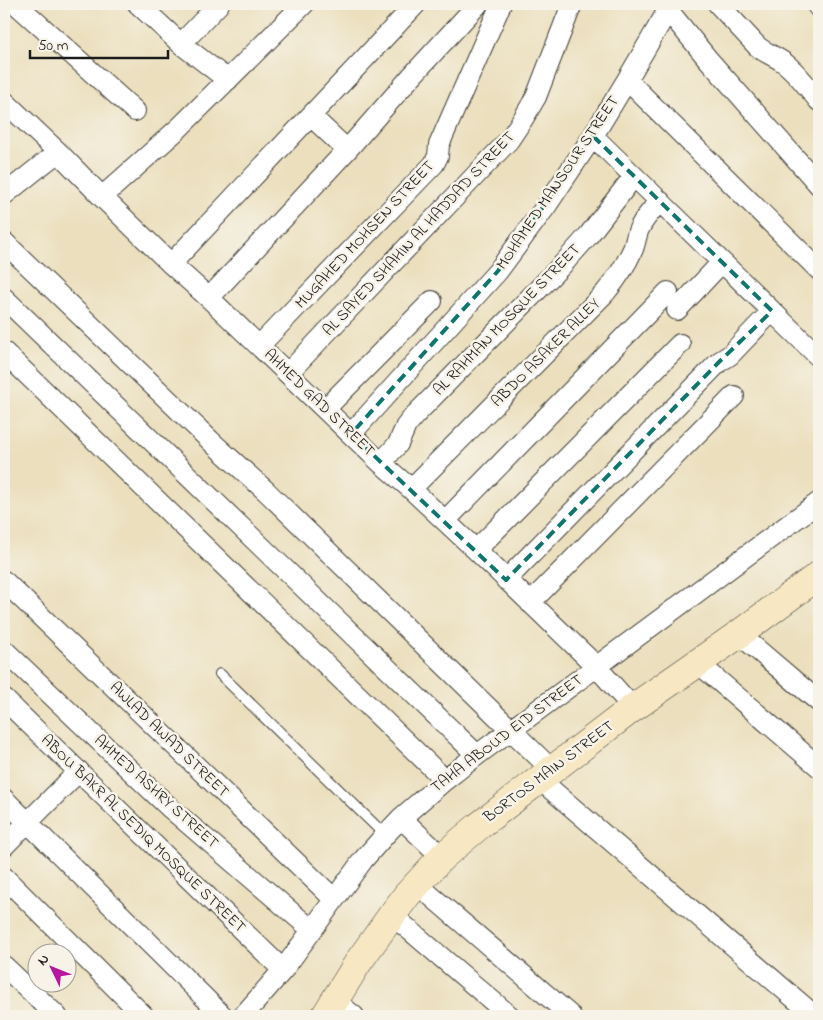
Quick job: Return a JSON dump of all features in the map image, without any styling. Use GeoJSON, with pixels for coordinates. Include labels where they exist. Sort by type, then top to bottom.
{"type":"FeatureCollection","features":[{"type":"Feature","properties":{"kind":"street"},"geometry":{"type":"LineString","coordinates":[[16,4],[136,111]]}},
{"type":"Feature","properties":{"kind":"street"},"geometry":{"type":"LineString","coordinates":[[138,4],[181,44],[228,80]]}},
{"type":"Feature","properties":{"kind":"street"},"geometry":{"type":"LineString","coordinates":[[181,44],[219,4]]}},
{"type":"Feature","properties":{"kind":"street"},"geometry":{"type":"LineString","coordinates":[[102,197],[179,128],[304,4]]}},
{"type":"Feature","properties":{"kind":"street"},"geometry":{"type":"LineString","coordinates":[[171,264],[416,4]]}},
{"type":"Feature","properties":{"kind":"street"},"geometry":{"type":"LineString","coordinates":[[209,298],[347,150],[478,4]]}},
{"type":"Feature","properties":{"kind":"street","name":"MUGAHED MOHSEN STREET"},"geometry":{"type":"LineString","coordinates":[[259,346],[434,164],[453,113],[501,4]]}},
{"type":"Feature","properties":{"kind":"street","name":"AL SAYED SHAHIN AL HADDAD STREET"},"geometry":{"type":"LineString","coordinates":[[288,373],[509,140],[524,119],[536,97],[572,4]]}},
{"type":"Feature","properties":{"kind":"street"},"geometry":{"type":"LineString","coordinates":[[718,4],[757,46],[790,67],[819,101]]}},
{"type":"Feature","properties":{"kind":"street"},"geometry":{"type":"LineString","coordinates":[[816,4],[819,8]]}},
{"type":"Feature","properties":{"kind":"street"},"geometry":{"type":"LineString","coordinates":[[665,7],[707,58],[819,185]]}},
{"type":"Feature","properties":{"kind":"street","name":"MOHAMED MANSOUR STREET"},"geometry":{"type":"LineString","coordinates":[[351,434],[498,271],[547,205],[628,80],[665,7]]}},
{"type":"Feature","properties":{"kind":"street"},"geometry":{"type":"LineString","coordinates":[[628,80],[819,270]]}},
{"type":"Feature","properties":{"kind":"street","name":"AHMED GAD STREET"},"geometry":{"type":"LineString","coordinates":[[4,101],[171,264],[381,463],[476,550],[596,667],[632,708]]}},
{"type":"Feature","properties":{"kind":"street"},"geometry":{"type":"LineString","coordinates":[[311,116],[347,150]]}},
{"type":"Feature","properties":{"kind":"street"},"geometry":{"type":"LineString","coordinates":[[593,136],[819,357]]}},
{"type":"Feature","properties":{"kind":"street"},"geometry":{"type":"LineString","coordinates":[[4,196],[58,152]]}},
{"type":"Feature","properties":{"kind":"street","name":"AL RAHMAN MOSQUE STREET"},"geometry":{"type":"LineString","coordinates":[[381,463],[398,444],[406,426],[414,416],[563,264],[588,236],[634,176]]}},
{"type":"Feature","properties":{"kind":"street","name":"ABDO ASAKER ALLEY"},"geometry":{"type":"LineString","coordinates":[[411,489],[605,293],[626,263],[642,223],[660,201]]}},
{"type":"Feature","properties":{"kind":"street"},"geometry":{"type":"LineString","coordinates":[[4,242],[266,491],[510,730],[546,774],[815,1016]]}},
{"type":"Feature","properties":{"kind":"street"},"geometry":{"type":"LineString","coordinates":[[445,521],[672,301],[722,262]]}},
{"type":"Feature","properties":{"kind":"street"},"geometry":{"type":"LineString","coordinates":[[4,298],[477,755]]}},
{"type":"Feature","properties":{"kind":"street"},"geometry":{"type":"LineString","coordinates":[[325,409],[432,301]]}},
{"type":"Feature","properties":{"kind":"street"},"geometry":{"type":"LineString","coordinates":[[506,580],[719,362],[730,355],[772,311]]}},
{"type":"Feature","properties":{"kind":"street"},"geometry":{"type":"LineString","coordinates":[[476,550],[680,344]]}},
{"type":"Feature","properties":{"kind":"street"},"geometry":{"type":"LineString","coordinates":[[4,352],[445,780]]}},
{"type":"Feature","properties":{"kind":"street"},"geometry":{"type":"LineString","coordinates":[[530,603],[734,396]]}},
{"type":"Feature","properties":{"kind":"street","name":"TAHA ABOUD EID STREET"},"geometry":{"type":"LineString","coordinates":[[244,1016],[283,970],[363,860],[401,818],[445,780],[510,730],[819,502]]}},
{"type":"Feature","properties":{"kind":"street","name":"BORTOS MAIN STREET"},"geometry":{"type":"LineString","coordinates":[[338,1011],[359,962],[392,915],[442,857],[480,825],[632,708],[739,634],[819,575]]}},
{"type":"Feature","properties":{"kind":"street","name":"AWLAD AWAD STREET"},"geometry":{"type":"LineString","coordinates":[[4,581],[334,899]]}},
{"type":"Feature","properties":{"kind":"street"},"geometry":{"type":"LineString","coordinates":[[739,634],[819,702]]}},
{"type":"Feature","properties":{"kind":"street","name":"AHMED ASHRY STREET"},"geometry":{"type":"LineString","coordinates":[[4,650],[170,808],[312,930]]}},
{"type":"Feature","properties":{"kind":"street"},"geometry":{"type":"LineString","coordinates":[[698,663],[819,767]]}},
{"type":"Feature","properties":{"kind":"street","name":"ABOU BAKR AL SEDIQ MOSQUE STREET"},"geometry":{"type":"LineString","coordinates":[[4,699],[283,970]]}},
{"type":"Feature","properties":{"kind":"street"},"geometry":{"type":"LineString","coordinates":[[4,846],[79,771]]}},
{"type":"Feature","properties":{"kind":"street"},"geometry":{"type":"LineString","coordinates":[[4,799],[223,1016]]}},
{"type":"Feature","properties":{"kind":"street"},"geometry":{"type":"LineString","coordinates":[[401,818],[442,857]]}},
{"type":"Feature","properties":{"kind":"street"},"geometry":{"type":"LineString","coordinates":[[4,877],[144,1016]]}},
{"type":"Feature","properties":{"kind":"street"},"geometry":{"type":"LineString","coordinates":[[417,884],[571,1016]]}},
{"type":"Feature","properties":{"kind":"street"},"geometry":{"type":"LineString","coordinates":[[392,915],[510,1016]]}},
{"type":"Feature","properties":{"kind":"street"},"geometry":{"type":"LineString","coordinates":[[4,966],[57,1016]]}},
{"type":"Feature","properties":{"kind":"lane"},"geometry":{"type":"LineString","coordinates":[[220,674],[385,835]]}},
{"type":"Feature","properties":{"kind":"highlighted area"},"geometry":{"type":"Polygon","coordinates":[[[593,136],[772,311],[719,362],[506,580],[351,434],[498,271],[593,136]]]}}]}
